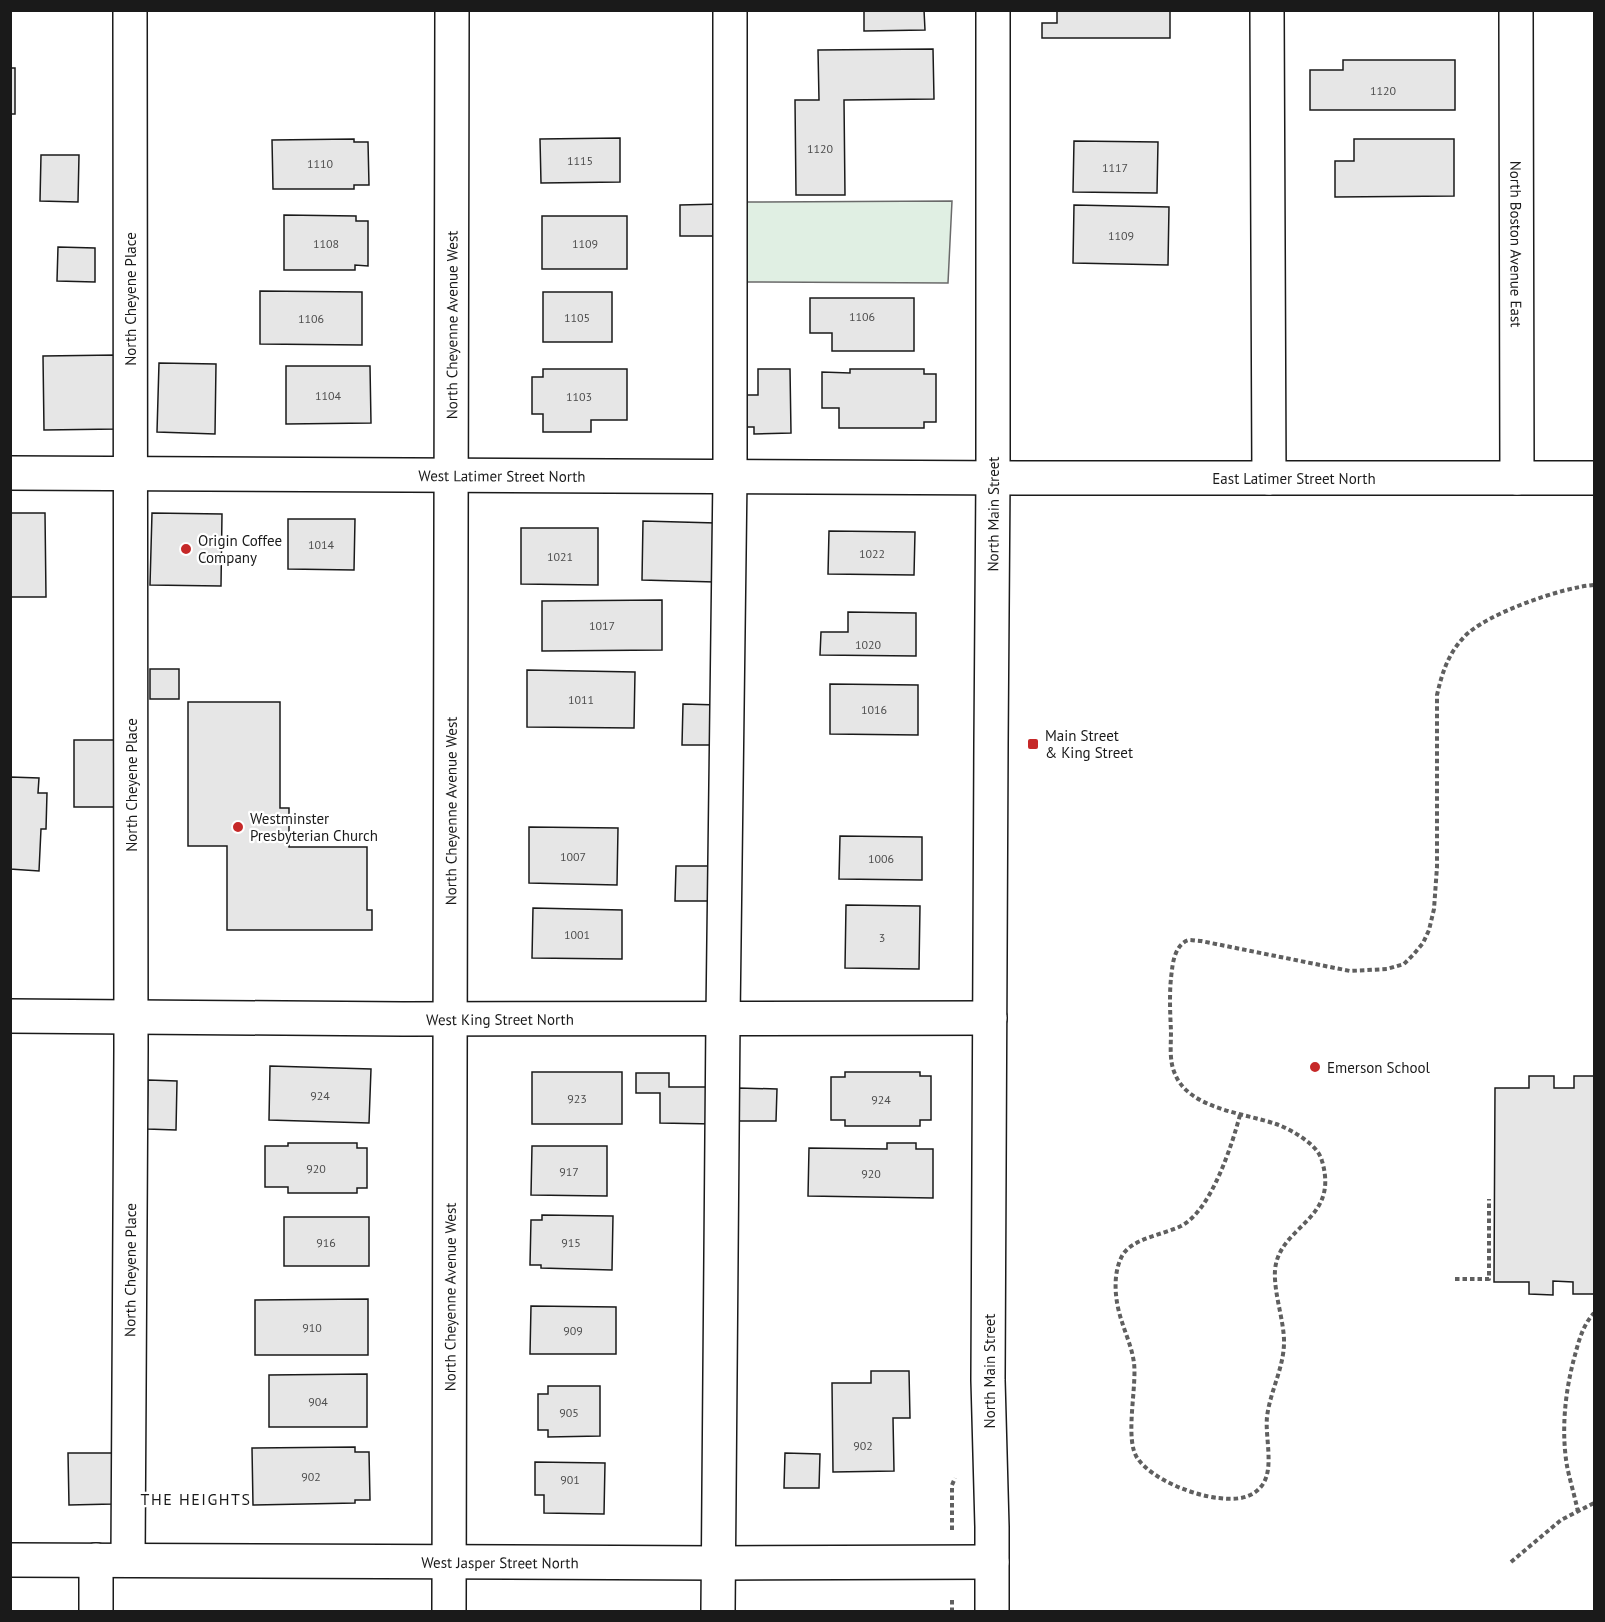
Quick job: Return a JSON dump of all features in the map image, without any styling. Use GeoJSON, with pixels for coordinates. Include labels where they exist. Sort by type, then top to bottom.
{"type":"FeatureCollection","features":[{"type":"Feature","properties":{"kind":"street","name":"North Cheyene Place"},"geometry":{"type":"LineString","coordinates":[[96,1611],[112,1560],[131,1018],[130,10]]}},
{"type":"Feature","properties":{"kind":"street","name":"North Cheyenne Avenue West"},"geometry":{"type":"LineString","coordinates":[[448,1611],[452,10]]}},
{"type":"Feature","properties":{"kind":"street"},"geometry":{"type":"LineString","coordinates":[[718,1611],[730,476],[730,10]]}},
{"type":"Feature","properties":{"kind":"street","name":"North Main Street"},"geometry":{"type":"LineString","coordinates":[[992,1611],[988,1380],[993,10]]}},
{"type":"Feature","properties":{"kind":"street"},"geometry":{"type":"LineString","coordinates":[[1267,10],[1269,478]]}},
{"type":"Feature","properties":{"kind":"street","name":"North Boston Avenue East"},"geometry":{"type":"LineString","coordinates":[[1516,10],[1517,478]]}},
{"type":"Feature","properties":{"kind":"street","name":"West Latimer Street North"},"geometry":{"type":"LineString","coordinates":[[10,472],[993,478]]}},
{"type":"Feature","properties":{"kind":"street","name":"East Latimer Street North"},"geometry":{"type":"LineString","coordinates":[[993,478],[1594,478]]}},
{"type":"Feature","properties":{"kind":"street","name":"West King Street North"},"geometry":{"type":"LineString","coordinates":[[10,1016],[450,1019],[990,1018]]}},
{"type":"Feature","properties":{"kind":"street","name":"West Jasper Street North"},"geometry":{"type":"LineString","coordinates":[[10,1560],[992,1562]]}},
{"type":"Feature","properties":{"kind":"path"},"geometry":{"type":"LineString","coordinates":[[1240,1114],[1232,1144],[1209,1195],[1197,1214],[1183,1225],[1133,1244],[1123,1253],[1116,1271],[1120,1319],[1129,1341],[1136,1378],[1131,1441],[1135,1456],[1155,1475],[1177,1486],[1202,1495],[1242,1499],[1262,1487],[1267,1476],[1267,1421],[1270,1400],[1283,1354],[1284,1340],[1274,1277],[1275,1265],[1287,1241],[1314,1214],[1322,1202],[1326,1188],[1325,1176],[1322,1157],[1298,1134],[1277,1124],[1203,1101],[1185,1090],[1171,1064],[1170,986],[1173,961],[1179,946],[1188,940],[1350,971],[1387,969],[1404,964],[1423,943],[1434,909],[1437,867],[1437,695],[1443,669],[1465,636],[1482,623],[1511,609],[1552,594],[1594,585]]}},
{"type":"Feature","properties":{"kind":"path"},"geometry":{"type":"LineString","coordinates":[[1455,1279],[1489,1279],[1489,1199]]}},
{"type":"Feature","properties":{"kind":"path"},"geometry":{"type":"LineString","coordinates":[[1578,1512],[1567,1465],[1564,1426],[1569,1377],[1581,1335],[1594,1313]]}},
{"type":"Feature","properties":{"kind":"path"},"geometry":{"type":"LineString","coordinates":[[1511,1562],[1562,1520],[1594,1503]]}},
{"type":"Feature","properties":{"kind":"green space"},"geometry":{"type":"Polygon","coordinates":[[[952,201],[948,283],[740,282],[745,202],[952,201]]]}},
{"type":"Feature","properties":{"kind":"building"},"geometry":{"type":"Polygon","coordinates":[[[864,10],[924,10],[925,30],[864,31],[864,10]]]}},
{"type":"Feature","properties":{"kind":"building"},"geometry":{"type":"Polygon","coordinates":[[[1057,10],[1170,10],[1170,38],[1042,38],[1042,23],[1057,23],[1057,10]]]}},
{"type":"Feature","properties":{"kind":"building"},"geometry":{"type":"Polygon","coordinates":[[[933,49],[934,99],[844,100],[845,195],[796,195],[795,100],[819,100],[818,50],[933,49]]]}},
{"type":"Feature","properties":{"kind":"building"},"geometry":{"type":"Polygon","coordinates":[[[1343,60],[1455,60],[1455,110],[1310,110],[1310,70],[1343,70],[1343,60]]]}},
{"type":"Feature","properties":{"kind":"building"},"geometry":{"type":"Polygon","coordinates":[[[10,68],[15,68],[15,114],[10,114],[10,68]]]}},
{"type":"Feature","properties":{"kind":"building"},"geometry":{"type":"Polygon","coordinates":[[[620,138],[620,182],[541,183],[540,139],[620,138]]]}},
{"type":"Feature","properties":{"kind":"building"},"geometry":{"type":"Polygon","coordinates":[[[354,139],[354,142],[368,142],[369,185],[354,185],[354,189],[273,189],[272,140],[354,139]]]}},
{"type":"Feature","properties":{"kind":"building"},"geometry":{"type":"Polygon","coordinates":[[[1354,139],[1454,139],[1454,196],[1335,197],[1335,161],[1354,161],[1354,139]]]}},
{"type":"Feature","properties":{"kind":"building"},"geometry":{"type":"Polygon","coordinates":[[[1074,141],[1158,142],[1157,193],[1073,192],[1074,141]]]}},
{"type":"Feature","properties":{"kind":"building"},"geometry":{"type":"Polygon","coordinates":[[[41,155],[79,155],[78,202],[40,201],[41,155]]]}},
{"type":"Feature","properties":{"kind":"building"},"geometry":{"type":"Polygon","coordinates":[[[722,204],[722,236],[680,236],[680,205],[722,204]]]}},
{"type":"Feature","properties":{"kind":"building"},"geometry":{"type":"Polygon","coordinates":[[[1074,205],[1169,207],[1168,265],[1073,263],[1074,205]]]}},
{"type":"Feature","properties":{"kind":"building"},"geometry":{"type":"Polygon","coordinates":[[[284,215],[356,216],[356,221],[368,221],[368,266],[355,265],[355,270],[284,270],[284,215]]]}},
{"type":"Feature","properties":{"kind":"building"},"geometry":{"type":"Polygon","coordinates":[[[542,216],[627,216],[627,269],[542,269],[542,216]]]}},
{"type":"Feature","properties":{"kind":"building"},"geometry":{"type":"Polygon","coordinates":[[[58,247],[95,248],[95,282],[57,281],[58,247]]]}},
{"type":"Feature","properties":{"kind":"building"},"geometry":{"type":"Polygon","coordinates":[[[260,291],[362,292],[362,345],[260,344],[260,291]]]}},
{"type":"Feature","properties":{"kind":"building"},"geometry":{"type":"Polygon","coordinates":[[[543,292],[612,292],[612,342],[543,342],[543,292]]]}},
{"type":"Feature","properties":{"kind":"building"},"geometry":{"type":"Polygon","coordinates":[[[810,298],[914,298],[914,351],[832,351],[832,333],[810,333],[810,298]]]}},
{"type":"Feature","properties":{"kind":"building"},"geometry":{"type":"Polygon","coordinates":[[[116,355],[117,429],[44,430],[43,356],[116,355]]]}},
{"type":"Feature","properties":{"kind":"building"},"geometry":{"type":"Polygon","coordinates":[[[159,363],[216,364],[215,434],[157,432],[159,363]]]}},
{"type":"Feature","properties":{"kind":"building"},"geometry":{"type":"Polygon","coordinates":[[[286,366],[370,366],[371,423],[286,424],[286,366]]]}},
{"type":"Feature","properties":{"kind":"building"},"geometry":{"type":"Polygon","coordinates":[[[543,369],[627,369],[627,420],[591,420],[591,432],[543,432],[543,414],[532,414],[532,377],[543,377],[543,369]]]}},
{"type":"Feature","properties":{"kind":"building"},"geometry":{"type":"Polygon","coordinates":[[[758,369],[790,369],[791,433],[754,434],[754,427],[743,427],[742,395],[758,395],[758,369]]]}},
{"type":"Feature","properties":{"kind":"building"},"geometry":{"type":"Polygon","coordinates":[[[850,369],[924,369],[924,374],[936,374],[936,422],[924,422],[924,428],[839,428],[839,408],[822,408],[822,372],[850,373],[850,369]]]}},
{"type":"Feature","properties":{"kind":"building"},"geometry":{"type":"Polygon","coordinates":[[[10,513],[45,513],[46,597],[10,597],[10,513]]]}},
{"type":"Feature","properties":{"kind":"building","name":"Origin Coffee Company"},"geometry":{"type":"Polygon","coordinates":[[[152,513],[222,514],[221,586],[150,585],[152,513]]]}},
{"type":"Feature","properties":{"kind":"building"},"geometry":{"type":"Polygon","coordinates":[[[288,519],[355,519],[354,570],[288,569],[288,519]]]}},
{"type":"Feature","properties":{"kind":"building"},"geometry":{"type":"Polygon","coordinates":[[[643,521],[716,523],[715,582],[642,580],[643,521]]]}},
{"type":"Feature","properties":{"kind":"building"},"geometry":{"type":"Polygon","coordinates":[[[521,528],[598,528],[598,585],[521,584],[521,528]]]}},
{"type":"Feature","properties":{"kind":"building"},"geometry":{"type":"Polygon","coordinates":[[[829,531],[915,532],[914,575],[828,574],[829,531]]]}},
{"type":"Feature","properties":{"kind":"building"},"geometry":{"type":"Polygon","coordinates":[[[662,600],[662,650],[542,651],[542,601],[662,600]]]}},
{"type":"Feature","properties":{"kind":"building"},"geometry":{"type":"Polygon","coordinates":[[[848,612],[916,613],[916,656],[820,655],[821,632],[848,632],[848,612]]]}},
{"type":"Feature","properties":{"kind":"building"},"geometry":{"type":"Polygon","coordinates":[[[150,669],[179,669],[179,699],[150,699],[150,669]]]}},
{"type":"Feature","properties":{"kind":"building"},"geometry":{"type":"Polygon","coordinates":[[[527,670],[635,672],[634,728],[527,727],[527,670]]]}},
{"type":"Feature","properties":{"kind":"building"},"geometry":{"type":"Polygon","coordinates":[[[830,684],[918,685],[918,735],[830,734],[830,684]]]}},
{"type":"Feature","properties":{"kind":"building","name":"Westminster Presbyterian Church"},"geometry":{"type":"Polygon","coordinates":[[[188,702],[280,702],[280,808],[289,808],[289,847],[367,847],[367,910],[372,910],[372,930],[227,930],[227,846],[188,846],[188,702]]]}},
{"type":"Feature","properties":{"kind":"building"},"geometry":{"type":"Polygon","coordinates":[[[683,704],[719,705],[718,745],[682,745],[683,704]]]}},
{"type":"Feature","properties":{"kind":"building"},"geometry":{"type":"Polygon","coordinates":[[[74,740],[126,740],[126,807],[74,807],[74,740]]]}},
{"type":"Feature","properties":{"kind":"building"},"geometry":{"type":"Polygon","coordinates":[[[10,777],[39,778],[38,793],[47,793],[46,829],[41,829],[39,871],[10,869],[10,777]]]}},
{"type":"Feature","properties":{"kind":"building"},"geometry":{"type":"Polygon","coordinates":[[[529,827],[618,828],[617,885],[529,883],[529,827]]]}},
{"type":"Feature","properties":{"kind":"building"},"geometry":{"type":"Polygon","coordinates":[[[840,836],[922,837],[922,880],[839,879],[840,836]]]}},
{"type":"Feature","properties":{"kind":"building"},"geometry":{"type":"Polygon","coordinates":[[[676,866],[716,866],[716,901],[675,901],[676,866]]]}},
{"type":"Feature","properties":{"kind":"building"},"geometry":{"type":"Polygon","coordinates":[[[846,905],[920,906],[919,969],[845,968],[846,905]]]}},
{"type":"Feature","properties":{"kind":"building"},"geometry":{"type":"Polygon","coordinates":[[[533,908],[622,910],[622,959],[532,958],[533,908]]]}},
{"type":"Feature","properties":{"kind":"building"},"geometry":{"type":"Polygon","coordinates":[[[270,1066],[371,1069],[369,1123],[269,1120],[270,1066]]]}},
{"type":"Feature","properties":{"kind":"building"},"geometry":{"type":"Polygon","coordinates":[[[532,1072],[622,1072],[622,1124],[532,1124],[532,1072]]]}},
{"type":"Feature","properties":{"kind":"building"},"geometry":{"type":"Polygon","coordinates":[[[845,1072],[920,1072],[920,1076],[931,1076],[931,1120],[920,1120],[920,1126],[845,1126],[845,1120],[831,1120],[831,1077],[845,1077],[845,1072]]]}},
{"type":"Feature","properties":{"kind":"building"},"geometry":{"type":"Polygon","coordinates":[[[636,1073],[669,1073],[669,1087],[714,1087],[714,1124],[660,1123],[660,1093],[636,1093],[636,1073]]]}},
{"type":"Feature","properties":{"kind":"building"},"geometry":{"type":"Polygon","coordinates":[[[1529,1076],[1554,1076],[1554,1088],[1574,1088],[1574,1076],[1594,1076],[1594,1294],[1573,1294],[1573,1282],[1553,1281],[1553,1295],[1529,1294],[1529,1282],[1494,1282],[1495,1088],[1529,1088],[1529,1076]]]}},
{"type":"Feature","properties":{"kind":"building"},"geometry":{"type":"Polygon","coordinates":[[[148,1080],[177,1081],[176,1130],[147,1129],[148,1080]]]}},
{"type":"Feature","properties":{"kind":"building"},"geometry":{"type":"Polygon","coordinates":[[[738,1088],[777,1089],[776,1121],[737,1121],[738,1088]]]}},
{"type":"Feature","properties":{"kind":"building"},"geometry":{"type":"Polygon","coordinates":[[[288,1143],[357,1143],[357,1148],[367,1148],[367,1188],[357,1188],[357,1193],[288,1193],[288,1187],[265,1187],[265,1146],[288,1146],[288,1143]]]}},
{"type":"Feature","properties":{"kind":"building"},"geometry":{"type":"Polygon","coordinates":[[[887,1143],[916,1143],[916,1149],[933,1149],[933,1198],[808,1196],[809,1148],[887,1149],[887,1143]]]}},
{"type":"Feature","properties":{"kind":"building"},"geometry":{"type":"Polygon","coordinates":[[[532,1146],[607,1146],[607,1196],[531,1195],[532,1146]]]}},
{"type":"Feature","properties":{"kind":"building"},"geometry":{"type":"Polygon","coordinates":[[[542,1215],[613,1216],[612,1270],[541,1268],[541,1265],[530,1265],[531,1220],[542,1220],[542,1215]]]}},
{"type":"Feature","properties":{"kind":"building"},"geometry":{"type":"Polygon","coordinates":[[[284,1217],[369,1217],[369,1266],[284,1266],[284,1217]]]}},
{"type":"Feature","properties":{"kind":"building"},"geometry":{"type":"Polygon","coordinates":[[[368,1299],[368,1355],[255,1355],[255,1300],[368,1299]]]}},
{"type":"Feature","properties":{"kind":"building"},"geometry":{"type":"Polygon","coordinates":[[[531,1306],[616,1307],[616,1354],[530,1354],[531,1306]]]}},
{"type":"Feature","properties":{"kind":"building"},"geometry":{"type":"Polygon","coordinates":[[[871,1371],[909,1371],[910,1418],[893,1418],[894,1471],[833,1472],[832,1383],[871,1383],[871,1371]]]}},
{"type":"Feature","properties":{"kind":"building"},"geometry":{"type":"Polygon","coordinates":[[[367,1374],[367,1427],[269,1427],[269,1375],[367,1374]]]}},
{"type":"Feature","properties":{"kind":"building"},"geometry":{"type":"Polygon","coordinates":[[[548,1386],[600,1386],[600,1436],[548,1437],[548,1430],[538,1430],[538,1394],[548,1394],[548,1386]]]}},
{"type":"Feature","properties":{"kind":"building"},"geometry":{"type":"Polygon","coordinates":[[[355,1447],[355,1452],[369,1452],[370,1500],[355,1500],[355,1503],[253,1505],[252,1448],[355,1447]]]}},
{"type":"Feature","properties":{"kind":"building"},"geometry":{"type":"Polygon","coordinates":[[[68,1453],[113,1453],[113,1504],[69,1505],[68,1453]]]}},
{"type":"Feature","properties":{"kind":"building"},"geometry":{"type":"Polygon","coordinates":[[[785,1453],[820,1454],[819,1488],[784,1488],[785,1453]]]}},
{"type":"Feature","properties":{"kind":"building"},"geometry":{"type":"Polygon","coordinates":[[[535,1462],[605,1463],[604,1514],[544,1513],[544,1495],[535,1495],[535,1462]]]}},
{"type":"Feature","properties":{"kind":"place","name":"Origin Coffee Company"},"geometry":{"type":"Point","coordinates":[186,549]}},
{"type":"Feature","properties":{"kind":"place","name":"Main Street & King Street"},"geometry":{"type":"Point","coordinates":[1033,744]}},
{"type":"Feature","properties":{"kind":"place","name":"Westminster Presbyterian Church"},"geometry":{"type":"Point","coordinates":[238,827]}},
{"type":"Feature","properties":{"kind":"place","name":"Emerson School"},"geometry":{"type":"Point","coordinates":[1315,1067]}},
{"type":"Feature","properties":{"kind":"district","name":"THE HEIGHTS"},"geometry":{"type":"Point","coordinates":[196,1499]}}]}
